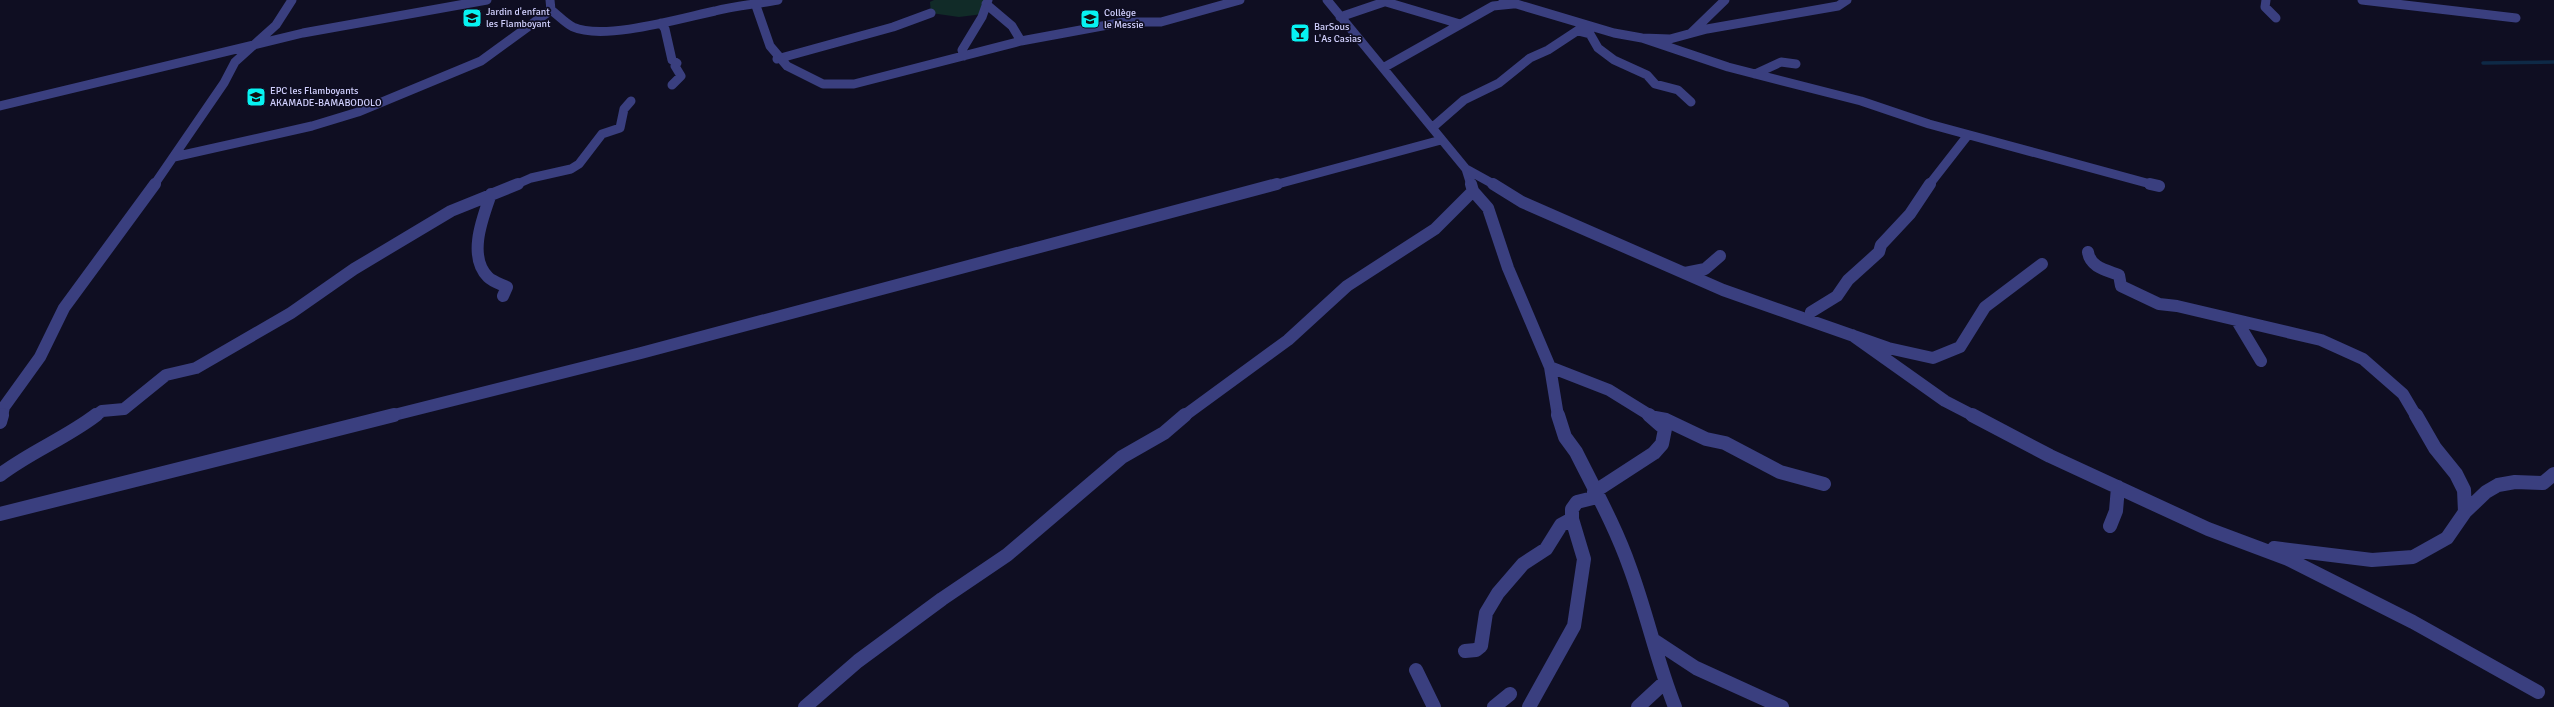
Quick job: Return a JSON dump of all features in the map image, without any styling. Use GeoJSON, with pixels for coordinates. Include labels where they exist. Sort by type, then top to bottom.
{"type":"FeatureCollection","features":[{"type":"Feature","properties":{"kind":"street"},"geometry":{"type":"LineString","coordinates":[[0,422],[4,407],[40,357],[64,308],[174,157],[224,83],[235,62],[255,42],[276,25],[292,0]]}},
{"type":"Feature","properties":{"kind":"street"},"geometry":{"type":"LineString","coordinates":[[0,106],[255,42],[434,7],[487,0]]}},
{"type":"Feature","properties":{"kind":"street"},"geometry":{"type":"LineString","coordinates":[[550,0],[551,10],[573,27],[589,30],[617,30],[661,23],[755,2],[778,0]]}},
{"type":"Feature","properties":{"kind":"street"},"geometry":{"type":"LineString","coordinates":[[755,2],[777,59],[818,84],[831,86],[854,84],[1021,41],[1124,22],[1161,22],[1240,0]]}},
{"type":"Feature","properties":{"kind":"street"},"geometry":{"type":"LineString","coordinates":[[1326,0],[1433,127],[1441,140],[1466,169],[1473,191],[1488,208],[1508,268],[1550,367],[1555,405],[1565,437],[1576,452],[1630,567],[1655,641],[1665,682],[1675,707]]}},
{"type":"Feature","properties":{"kind":"street"},"geometry":{"type":"LineString","coordinates":[[1502,0],[1586,25],[1642,38],[1755,74],[1861,101],[1929,124],[2159,186]]}},
{"type":"Feature","properties":{"kind":"street"},"geometry":{"type":"LineString","coordinates":[[1691,33],[1725,0]]}},
{"type":"Feature","properties":{"kind":"street"},"geometry":{"type":"LineString","coordinates":[[1642,38],[1670,39],[1691,33],[1838,6],[1847,0]]}},
{"type":"Feature","properties":{"kind":"street"},"geometry":{"type":"LineString","coordinates":[[2266,0],[2265,7],[2276,18]]}},
{"type":"Feature","properties":{"kind":"street"},"geometry":{"type":"LineString","coordinates":[[2362,0],[2516,18]]}},
{"type":"Feature","properties":{"kind":"street"},"geometry":{"type":"LineString","coordinates":[[1340,16],[1388,1],[1460,24]]}},
{"type":"Feature","properties":{"kind":"street"},"geometry":{"type":"LineString","coordinates":[[964,56],[962,50],[987,2],[1012,26],[1021,41]]}},
{"type":"Feature","properties":{"kind":"street"},"geometry":{"type":"LineString","coordinates":[[1383,68],[1494,3],[1514,4]]}},
{"type":"Feature","properties":{"kind":"street"},"geometry":{"type":"LineString","coordinates":[[174,157],[312,126],[358,112],[481,61],[551,10]]}},
{"type":"Feature","properties":{"kind":"street"},"geometry":{"type":"LineString","coordinates":[[777,59],[828,43],[907,23],[931,13]]}},
{"type":"Feature","properties":{"kind":"street"},"geometry":{"type":"LineString","coordinates":[[661,23],[665,29],[672,60],[677,63],[675,66],[681,76],[672,85]]}},
{"type":"Feature","properties":{"kind":"street"},"geometry":{"type":"LineString","coordinates":[[1433,127],[1464,100],[1499,83],[1530,58],[1548,50],[1586,25]]}},
{"type":"Feature","properties":{"kind":"street"},"geometry":{"type":"LineString","coordinates":[[1578,31],[1590,34],[1598,48],[1614,60],[1646,75],[1655,84],[1678,90],[1691,102]]}},
{"type":"Feature","properties":{"kind":"street"},"geometry":{"type":"LineString","coordinates":[[1755,74],[1781,62],[1796,64]]}},
{"type":"Feature","properties":{"kind":"street"},"geometry":{"type":"LineString","coordinates":[[1808,88],[1827,83]]}},
{"type":"Feature","properties":{"kind":"street"},"geometry":{"type":"LineString","coordinates":[[0,475],[21,459],[72,433],[102,411],[124,409],[166,375],[196,368],[290,313],[354,269],[451,211],[530,178],[554,174],[579,164],[602,134],[620,128],[624,109],[631,101]]}},
{"type":"Feature","properties":{"kind":"street"},"geometry":{"type":"LineString","coordinates":[[1811,312],[1837,296],[1848,280],[1879,252],[1881,245],[1910,214],[1927,187],[1968,134]]}},
{"type":"Feature","properties":{"kind":"street"},"geometry":{"type":"LineString","coordinates":[[0,514],[641,353],[1441,140]]}},
{"type":"Feature","properties":{"kind":"street"},"geometry":{"type":"LineString","coordinates":[[1466,169],[1478,174],[1522,202],[1723,290],[1888,348],[1933,358],[1960,347],[1985,307],[2042,264]]}},
{"type":"Feature","properties":{"kind":"street"},"geometry":{"type":"LineString","coordinates":[[805,707],[858,661],[942,598],[1007,555],[1122,457],[1164,433],[1200,402],[1288,340],[1347,286],[1435,229],[1473,191]]}},
{"type":"Feature","properties":{"kind":"street"},"geometry":{"type":"LineString","coordinates":[[491,194],[478,239],[480,264],[488,277],[507,287],[503,296]]}},
{"type":"Feature","properties":{"kind":"street"},"geometry":{"type":"LineString","coordinates":[[2088,252],[2089,259],[2096,266],[2119,275],[2121,286],[2134,294],[2159,304],[2177,306],[2321,340],[2364,359],[2403,394],[2435,448],[2456,474],[2464,490],[2465,512]]}},
{"type":"Feature","properties":{"kind":"street"},"geometry":{"type":"LineString","coordinates":[[1684,273],[1698,272],[1714,264],[1720,256]]}},
{"type":"Feature","properties":{"kind":"street"},"geometry":{"type":"LineString","coordinates":[[2237,321],[2261,361]]}},
{"type":"Feature","properties":{"kind":"street"},"geometry":{"type":"LineString","coordinates":[[1852,335],[1876,354],[1945,401],[2070,466],[2208,529],[2288,559],[2413,622],[2538,692]]}},
{"type":"Feature","properties":{"kind":"street"},"geometry":{"type":"LineString","coordinates":[[1529,707],[1574,626],[1584,559],[1572,519],[1572,508],[1577,502],[1610,486],[1631,466],[1650,458],[1665,440],[1665,429],[1652,417],[1609,390],[1550,367]]}},
{"type":"Feature","properties":{"kind":"street"},"geometry":{"type":"LineString","coordinates":[[1652,417],[1666,420],[1706,439],[1725,443],[1780,472],[1824,484]]}},
{"type":"Feature","properties":{"kind":"street"},"geometry":{"type":"LineString","coordinates":[[2247,544],[2372,560],[2412,557],[2447,538],[2465,512],[2486,492],[2498,486],[2515,482],[2543,483],[2554,474]]}},
{"type":"Feature","properties":{"kind":"street"},"geometry":{"type":"LineString","coordinates":[[2110,526],[2116,511],[2118,487]]}},
{"type":"Feature","properties":{"kind":"street"},"geometry":{"type":"LineString","coordinates":[[1465,651],[1476,650],[1481,646],[1486,613],[1498,593],[1523,564],[1546,549],[1561,525],[1572,519]]}},
{"type":"Feature","properties":{"kind":"street"},"geometry":{"type":"LineString","coordinates":[[1655,641],[1696,668],[1782,707]]}},
{"type":"Feature","properties":{"kind":"street"},"geometry":{"type":"LineString","coordinates":[[1416,670],[1434,707]]}},
{"type":"Feature","properties":{"kind":"street"},"geometry":{"type":"LineString","coordinates":[[1638,707],[1665,682]]}},
{"type":"Feature","properties":{"kind":"street"},"geometry":{"type":"LineString","coordinates":[[1494,707],[1510,694]]}},
{"type":"Feature","properties":{"kind":"green space"},"geometry":{"type":"Polygon","coordinates":[[[934,0],[988,0],[983,14],[959,17],[931,13],[930,2],[934,0]]]}},
{"type":"Feature","properties":{"kind":"waterway"},"geometry":{"type":"LineString","coordinates":[[2483,63],[2554,62]]}},
{"type":"Feature","properties":{"kind":"place","name":"Jardin d'enfant les Flamboyant"},"geometry":{"type":"Point","coordinates":[472,18]}},
{"type":"Feature","properties":{"kind":"place","name":"Collège le Messie"},"geometry":{"type":"Point","coordinates":[1090,19]}},
{"type":"Feature","properties":{"kind":"place","name":"BarSous L'As Casias"},"geometry":{"type":"Point","coordinates":[1300,33]}},
{"type":"Feature","properties":{"kind":"place","name":"EPC les Flamboyants AKAMADE-BAMABODOLO"},"geometry":{"type":"Point","coordinates":[256,97]}}]}
